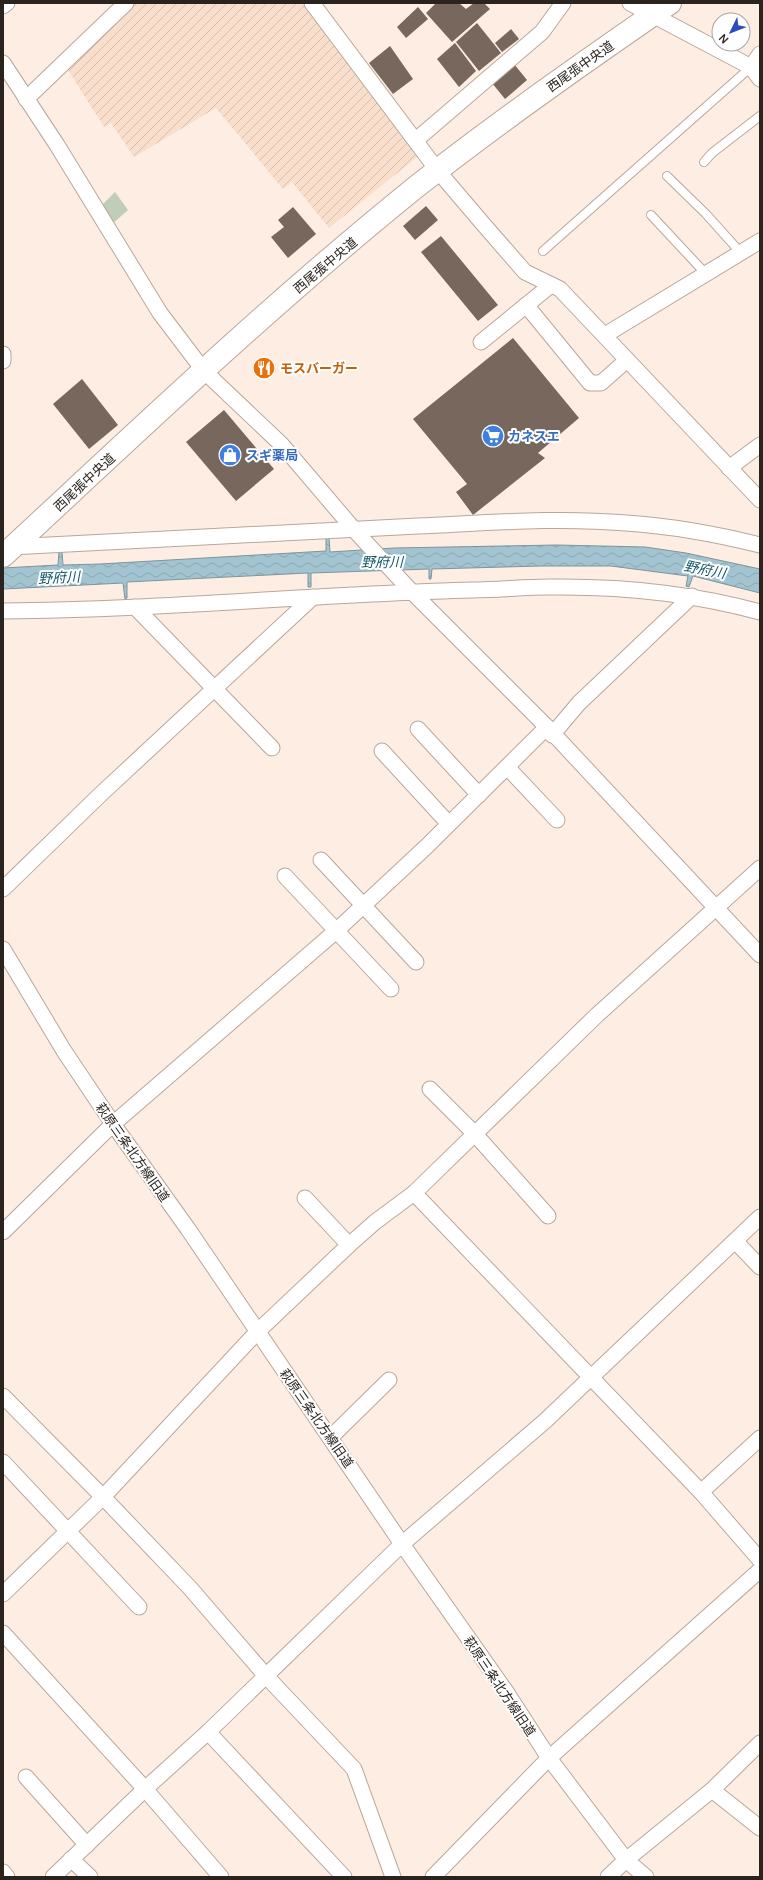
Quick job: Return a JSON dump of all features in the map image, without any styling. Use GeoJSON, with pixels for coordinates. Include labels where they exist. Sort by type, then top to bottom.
{"type":"FeatureCollection","features":[{"type":"Feature","properties":{"kind":"main road","name":"西尾張中央道"},"geometry":{"type":"LineString","coordinates":[[7,550],[236,341],[416,187],[555,82],[662,9]]}},
{"type":"Feature","properties":{"kind":"street"},"geometry":{"type":"LineString","coordinates":[[3,6],[7,3]]}},
{"type":"Feature","properties":{"kind":"street"},"geometry":{"type":"LineString","coordinates":[[26,99],[126,3]]}},
{"type":"Feature","properties":{"kind":"street"},"geometry":{"type":"LineString","coordinates":[[312,3],[438,171],[525,272],[560,289],[760,500]]}},
{"type":"Feature","properties":{"kind":"street"},"geometry":{"type":"LineString","coordinates":[[416,140],[542,32],[563,3]]}},
{"type":"Feature","properties":{"kind":"street"},"geometry":{"type":"LineString","coordinates":[[630,3],[662,9],[751,67],[760,80]]}},
{"type":"Feature","properties":{"kind":"street"},"geometry":{"type":"LineString","coordinates":[[751,67],[760,54]]}},
{"type":"Feature","properties":{"kind":"street"},"geometry":{"type":"LineString","coordinates":[[3,63],[57,145],[160,313],[204,371],[282,445],[356,531],[410,589],[550,731],[760,955]]}},
{"type":"Feature","properties":{"kind":"street"},"geometry":{"type":"LineString","coordinates":[[605,335],[760,241]]}},
{"type":"Feature","properties":{"kind":"street"},"geometry":{"type":"LineString","coordinates":[[481,342],[551,285]]}},
{"type":"Feature","properties":{"kind":"street"},"geometry":{"type":"LineString","coordinates":[[526,305],[590,383],[601,383],[627,360]]}},
{"type":"Feature","properties":{"kind":"street"},"geometry":{"type":"LineString","coordinates":[[3,354],[3,361]]}},
{"type":"Feature","properties":{"kind":"street"},"geometry":{"type":"LineString","coordinates":[[729,468],[760,445]]}},
{"type":"Feature","properties":{"kind":"street"},"geometry":{"type":"LineString","coordinates":[[7,550],[562,521],[625,522],[718,534],[760,545]]}},
{"type":"Feature","properties":{"kind":"street"},"geometry":{"type":"LineString","coordinates":[[3,611],[135,607],[313,597],[410,589],[548,587],[618,589],[692,596],[760,612]]}},
{"type":"Feature","properties":{"kind":"street"},"geometry":{"type":"LineString","coordinates":[[3,1232],[113,1124],[364,906],[507,766],[550,731],[692,596]]}},
{"type":"Feature","properties":{"kind":"street"},"geometry":{"type":"LineString","coordinates":[[3,889],[102,793],[313,597]]}},
{"type":"Feature","properties":{"kind":"street"},"geometry":{"type":"LineString","coordinates":[[135,607],[272,748]]}},
{"type":"Feature","properties":{"kind":"street"},"geometry":{"type":"LineString","coordinates":[[418,730],[479,795]]}},
{"type":"Feature","properties":{"kind":"street"},"geometry":{"type":"LineString","coordinates":[[382,750],[449,824]]}},
{"type":"Feature","properties":{"kind":"street"},"geometry":{"type":"LineString","coordinates":[[507,766],[557,820]]}},
{"type":"Feature","properties":{"kind":"street"},"geometry":{"type":"LineString","coordinates":[[321,860],[416,962]]}},
{"type":"Feature","properties":{"kind":"street"},"geometry":{"type":"LineString","coordinates":[[3,1594],[103,1498],[257,1332],[349,1245],[375,1222],[414,1193],[597,1015],[760,868]]}},
{"type":"Feature","properties":{"kind":"street"},"geometry":{"type":"LineString","coordinates":[[285,876],[391,989]]}},
{"type":"Feature","properties":{"kind":"street","name":"萩原三条北方線旧道"},"geometry":{"type":"LineString","coordinates":[[3,949],[64,1051],[113,1124],[188,1229],[257,1332],[331,1437],[402,1544],[507,1693],[549,1758],[626,1860],[646,1877]]}},
{"type":"Feature","properties":{"kind":"street"},"geometry":{"type":"LineString","coordinates":[[430,1089],[474,1133],[548,1216]]}},
{"type":"Feature","properties":{"kind":"street"},"geometry":{"type":"LineString","coordinates":[[414,1193],[701,1492],[760,1560]]}},
{"type":"Feature","properties":{"kind":"street"},"geometry":{"type":"LineString","coordinates":[[305,1198],[349,1245]]}},
{"type":"Feature","properties":{"kind":"street"},"geometry":{"type":"LineString","coordinates":[[54,1877],[145,1789],[208,1732],[402,1544],[545,1421],[760,1217]]}},
{"type":"Feature","properties":{"kind":"street"},"geometry":{"type":"LineString","coordinates":[[735,1241],[760,1267]]}},
{"type":"Feature","properties":{"kind":"street"},"geometry":{"type":"LineString","coordinates":[[331,1437],[390,1380]]}},
{"type":"Feature","properties":{"kind":"street"},"geometry":{"type":"LineString","coordinates":[[3,1396],[190,1588],[266,1676],[354,1769],[393,1877]]}},
{"type":"Feature","properties":{"kind":"street"},"geometry":{"type":"LineString","coordinates":[[701,1492],[760,1438]]}},
{"type":"Feature","properties":{"kind":"street"},"geometry":{"type":"LineString","coordinates":[[3,1462],[138,1608]]}},
{"type":"Feature","properties":{"kind":"street"},"geometry":{"type":"LineString","coordinates":[[433,1877],[549,1758],[760,1570]]}},
{"type":"Feature","properties":{"kind":"street"},"geometry":{"type":"LineString","coordinates":[[3,1633],[145,1789],[221,1877]]}},
{"type":"Feature","properties":{"kind":"street"},"geometry":{"type":"LineString","coordinates":[[208,1732],[344,1877]]}},
{"type":"Feature","properties":{"kind":"street"},"geometry":{"type":"LineString","coordinates":[[608,1877],[626,1860],[712,1790],[760,1743]]}},
{"type":"Feature","properties":{"kind":"street"},"geometry":{"type":"LineString","coordinates":[[26,1777],[87,1845]]}},
{"type":"Feature","properties":{"kind":"street"},"geometry":{"type":"LineString","coordinates":[[712,1790],[760,1828]]}},
{"type":"Feature","properties":{"kind":"street"},"geometry":{"type":"LineString","coordinates":[[71,1859],[90,1877]]}},
{"type":"Feature","properties":{"kind":"street"},"geometry":{"type":"LineString","coordinates":[[3,1872],[7,1877]]}},
{"type":"Feature","properties":{"kind":"lane"},"geometry":{"type":"LineString","coordinates":[[543,251],[751,67]]}},
{"type":"Feature","properties":{"kind":"lane"},"geometry":{"type":"LineString","coordinates":[[704,162],[712,152],[760,116]]}},
{"type":"Feature","properties":{"kind":"lane"},"geometry":{"type":"LineString","coordinates":[[667,176],[706,214],[741,253]]}},
{"type":"Feature","properties":{"kind":"lane"},"geometry":{"type":"LineString","coordinates":[[651,215],[706,274]]}},
{"type":"Feature","properties":{"kind":"shaded area"},"geometry":{"type":"Polygon","coordinates":[[[132,3],[304,3],[422,153],[329,228],[292,182],[283,189],[216,108],[134,157],[111,123],[104,127],[65,65],[132,3]]]}},
{"type":"Feature","properties":{"kind":"green space"},"geometry":{"type":"Polygon","coordinates":[[[115,192],[128,210],[111,225],[101,206],[115,192]]]}},
{"type":"Feature","properties":{"kind":"water","name":"野府川"},"geometry":{"type":"Polygon","coordinates":[[[329,538],[330,552],[394,548],[557,545],[645,547],[686,553],[760,569],[760,593],[693,576],[689,587],[686,586],[688,576],[611,566],[432,569],[431,579],[429,579],[429,569],[311,573],[311,587],[308,587],[308,573],[127,582],[127,598],[125,599],[123,583],[3,589],[3,568],[58,565],[59,552],[62,552],[63,565],[100,564],[326,551],[326,539],[329,538]]]}},
{"type":"Feature","properties":{"kind":"building"},"geometry":{"type":"Polygon","coordinates":[[[436,3],[459,3],[466,9],[474,3],[484,3],[490,9],[452,42],[426,13],[436,3]]]}},
{"type":"Feature","properties":{"kind":"building"},"geometry":{"type":"Polygon","coordinates":[[[418,7],[428,19],[406,38],[397,27],[418,7]]]}},
{"type":"Feature","properties":{"kind":"building"},"geometry":{"type":"Polygon","coordinates":[[[477,23],[501,53],[479,71],[456,42],[477,23]]]}},
{"type":"Feature","properties":{"kind":"building"},"geometry":{"type":"Polygon","coordinates":[[[511,29],[519,39],[502,52],[495,43],[511,29]]]}},
{"type":"Feature","properties":{"kind":"building"},"geometry":{"type":"Polygon","coordinates":[[[455,43],[476,71],[459,87],[437,59],[455,43]]]}},
{"type":"Feature","properties":{"kind":"building"},"geometry":{"type":"Polygon","coordinates":[[[390,46],[413,79],[393,94],[369,63],[390,46]]]}},
{"type":"Feature","properties":{"kind":"building"},"geometry":{"type":"Polygon","coordinates":[[[514,64],[527,80],[505,99],[492,83],[514,64]]]}},
{"type":"Feature","properties":{"kind":"building"},"geometry":{"type":"Polygon","coordinates":[[[426,206],[438,220],[415,240],[403,226],[426,206]]]}},
{"type":"Feature","properties":{"kind":"building"},"geometry":{"type":"Polygon","coordinates":[[[293,207],[316,234],[288,258],[271,237],[284,227],[278,220],[293,207]]]}},
{"type":"Feature","properties":{"kind":"building"},"geometry":{"type":"Polygon","coordinates":[[[441,236],[498,305],[478,321],[421,252],[441,236]]]}},
{"type":"Feature","properties":{"kind":"building","name":"カネスエ"},"geometry":{"type":"Polygon","coordinates":[[[513,338],[579,418],[538,453],[545,458],[473,515],[456,492],[467,484],[413,419],[513,338]]]}},
{"type":"Feature","properties":{"kind":"building"},"geometry":{"type":"Polygon","coordinates":[[[82,379],[118,425],[89,449],[53,404],[82,379]]]}},
{"type":"Feature","properties":{"kind":"building","name":"スギ薬局"},"geometry":{"type":"Polygon","coordinates":[[[224,410],[274,469],[236,501],[186,442],[224,410]]]}},
{"type":"Feature","properties":{"kind":"place","name":"モスバーガー"},"geometry":{"type":"Point","coordinates":[264,368]}},
{"type":"Feature","properties":{"kind":"place","name":"カネスエ"},"geometry":{"type":"Point","coordinates":[493,436]}},
{"type":"Feature","properties":{"kind":"place","name":"スギ薬局"},"geometry":{"type":"Point","coordinates":[230,455]}}]}
